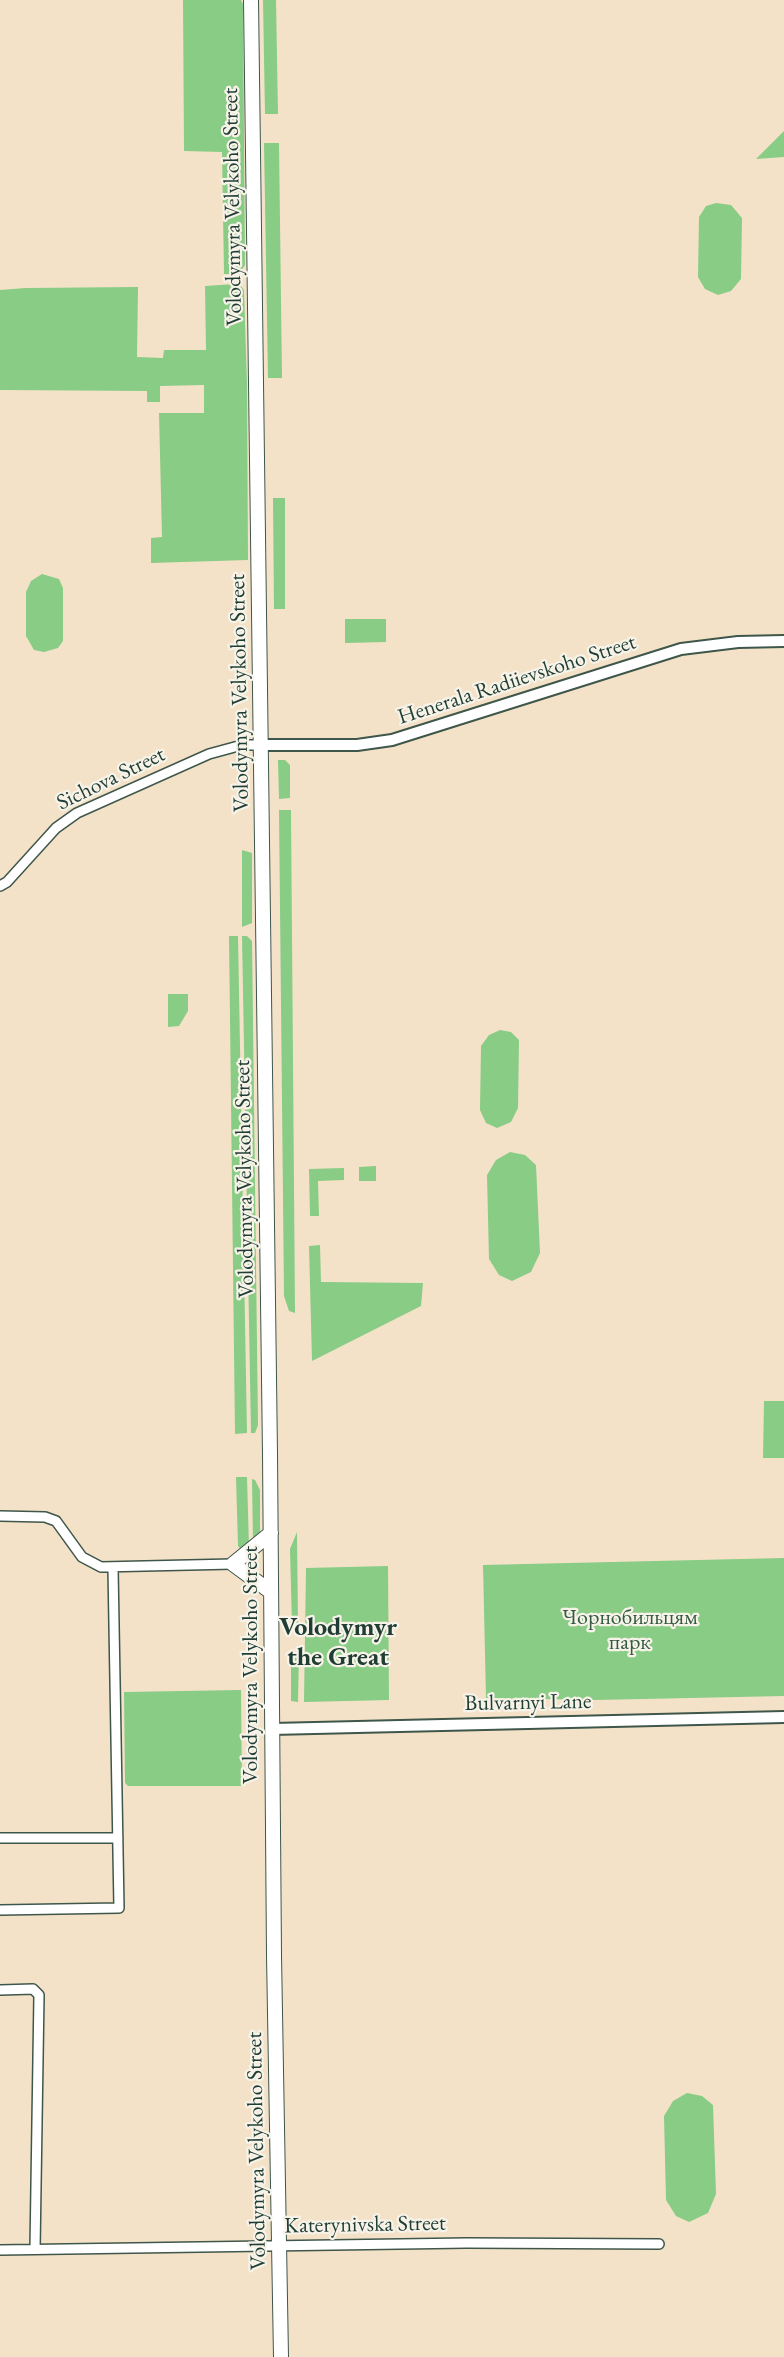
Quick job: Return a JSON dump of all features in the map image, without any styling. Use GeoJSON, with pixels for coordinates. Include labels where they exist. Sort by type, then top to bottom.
{"type":"FeatureCollection","features":[{"type":"Feature","properties":{"kind":"main road","name":"Volodymyra Velykoho Street"},"geometry":{"type":"LineString","coordinates":[[250,0],[281,2357]]}},
{"type":"Feature","properties":{"kind":"main road"},"geometry":{"type":"LineString","coordinates":[[271,1533],[233,1564],[271,1592]]}},
{"type":"Feature","properties":{"kind":"street","name":"Henerala Radiievskoho Street"},"geometry":{"type":"LineString","coordinates":[[261,745],[357,745],[392,740],[681,649],[738,642],[784,641]]}},
{"type":"Feature","properties":{"kind":"street","name":"Sichova Street"},"geometry":{"type":"LineString","coordinates":[[0,886],[7,882],[56,828],[77,813],[209,754],[242,746],[261,745]]}},
{"type":"Feature","properties":{"kind":"street"},"geometry":{"type":"LineString","coordinates":[[0,1516],[45,1517],[56,1521],[82,1557],[101,1567],[233,1564]]}},
{"type":"Feature","properties":{"kind":"street"},"geometry":{"type":"LineString","coordinates":[[0,1910],[119,1908],[113,1568]]}},
{"type":"Feature","properties":{"kind":"street","name":"Bulvarnyi Lane"},"geometry":{"type":"LineString","coordinates":[[272,1729],[784,1717]]}},
{"type":"Feature","properties":{"kind":"street"},"geometry":{"type":"LineString","coordinates":[[0,1839],[118,1838]]}},
{"type":"Feature","properties":{"kind":"street"},"geometry":{"type":"LineString","coordinates":[[0,1990],[33,1989],[38,1991],[39,1995],[35,2250]]}},
{"type":"Feature","properties":{"kind":"street","name":"Katerynivska Street"},"geometry":{"type":"LineString","coordinates":[[0,2250],[467,2242],[659,2244]]}},
{"type":"Feature","properties":{"kind":"green space"},"geometry":{"type":"Polygon","coordinates":[[[183,0],[241,0],[243,4],[245,265],[235,274],[224,274],[222,152],[184,151],[183,0]]]}},
{"type":"Feature","properties":{"kind":"green space"},"geometry":{"type":"Polygon","coordinates":[[[263,0],[276,0],[278,114],[265,114],[263,0]]]}},
{"type":"Feature","properties":{"kind":"green space"},"geometry":{"type":"Polygon","coordinates":[[[784,131],[784,157],[756,159],[784,131]]]}},
{"type":"Feature","properties":{"kind":"green space"},"geometry":{"type":"Polygon","coordinates":[[[264,143],[279,143],[282,378],[268,378],[264,143]]]}},
{"type":"Feature","properties":{"kind":"green space"},"geometry":{"type":"Polygon","coordinates":[[[716,203],[731,205],[742,218],[741,279],[731,291],[718,295],[705,289],[698,277],[699,217],[706,206],[716,203]]]}},
{"type":"Feature","properties":{"kind":"green space"},"geometry":{"type":"Polygon","coordinates":[[[240,285],[244,290],[248,560],[151,563],[151,538],[162,537],[159,413],[204,413],[204,385],[160,386],[160,402],[147,402],[147,391],[0,390],[0,290],[138,287],[137,357],[163,358],[164,350],[206,350],[205,286],[240,285]]]}},
{"type":"Feature","properties":{"kind":"green space"},"geometry":{"type":"Polygon","coordinates":[[[273,498],[285,498],[285,609],[274,609],[273,498]]]}},
{"type":"Feature","properties":{"kind":"green space"},"geometry":{"type":"Polygon","coordinates":[[[42,574],[59,579],[63,588],[63,641],[58,648],[44,652],[34,650],[26,636],[26,592],[31,581],[42,574]]]}},
{"type":"Feature","properties":{"kind":"green space"},"geometry":{"type":"Polygon","coordinates":[[[345,619],[386,619],[386,642],[345,643],[345,619]]]}},
{"type":"Feature","properties":{"kind":"green space"},"geometry":{"type":"Polygon","coordinates":[[[278,760],[285,760],[290,765],[290,798],[279,799],[278,760]]]}},
{"type":"Feature","properties":{"kind":"green space"},"geometry":{"type":"Polygon","coordinates":[[[279,810],[291,810],[295,1313],[289,1311],[284,1296],[279,810]]]}},
{"type":"Feature","properties":{"kind":"green space"},"geometry":{"type":"Polygon","coordinates":[[[242,850],[252,853],[252,923],[242,927],[242,850]]]}},
{"type":"Feature","properties":{"kind":"green space"},"geometry":{"type":"Polygon","coordinates":[[[229,936],[238,936],[247,1433],[235,1434],[229,936]]]}},
{"type":"Feature","properties":{"kind":"green space"},"geometry":{"type":"Polygon","coordinates":[[[242,936],[247,936],[252,941],[258,1425],[255,1433],[251,1433],[242,936]]]}},
{"type":"Feature","properties":{"kind":"green space"},"geometry":{"type":"Polygon","coordinates":[[[168,994],[188,994],[188,1011],[179,1026],[168,1027],[168,994]]]}},
{"type":"Feature","properties":{"kind":"green space"},"geometry":{"type":"Polygon","coordinates":[[[500,1030],[511,1032],[519,1040],[518,1108],[511,1122],[497,1128],[486,1123],[480,1110],[481,1046],[489,1035],[500,1030]]]}},
{"type":"Feature","properties":{"kind":"green space"},"geometry":{"type":"Polygon","coordinates":[[[510,1152],[525,1155],[536,1165],[540,1253],[531,1272],[512,1281],[499,1275],[489,1259],[487,1175],[496,1160],[510,1152]]]}},
{"type":"Feature","properties":{"kind":"green space"},"geometry":{"type":"Polygon","coordinates":[[[376,1166],[376,1181],[359,1181],[359,1167],[376,1166]]]}},
{"type":"Feature","properties":{"kind":"green space"},"geometry":{"type":"Polygon","coordinates":[[[344,1168],[344,1180],[318,1181],[319,1216],[310,1216],[309,1169],[344,1168]]]}},
{"type":"Feature","properties":{"kind":"green space"},"geometry":{"type":"Polygon","coordinates":[[[320,1245],[321,1282],[423,1283],[421,1306],[312,1361],[309,1246],[320,1245]]]}},
{"type":"Feature","properties":{"kind":"green space"},"geometry":{"type":"Polygon","coordinates":[[[764,1401],[784,1401],[784,1458],[763,1458],[764,1401]]]}},
{"type":"Feature","properties":{"kind":"green space"},"geometry":{"type":"Polygon","coordinates":[[[236,1477],[247,1477],[249,1547],[242,1551],[238,1546],[236,1477]]]}},
{"type":"Feature","properties":{"kind":"green space"},"geometry":{"type":"Polygon","coordinates":[[[252,1479],[255,1480],[260,1490],[260,1532],[253,1544],[252,1479]]]}},
{"type":"Feature","properties":{"kind":"green space"},"geometry":{"type":"Polygon","coordinates":[[[297,1532],[298,1626],[292,1626],[290,1549],[297,1532]]]}},
{"type":"Feature","properties":{"kind":"green space","name":"Чорнобильцям парк"},"geometry":{"type":"Polygon","coordinates":[[[784,1558],[784,1696],[596,1700],[486,1698],[483,1565],[784,1558]]]}},
{"type":"Feature","properties":{"kind":"green space"},"geometry":{"type":"Polygon","coordinates":[[[388,1566],[389,1700],[304,1702],[306,1568],[388,1566]]]}},
{"type":"Feature","properties":{"kind":"green space"},"geometry":{"type":"Polygon","coordinates":[[[291,1652],[299,1652],[298,1702],[291,1701],[291,1652]]]}},
{"type":"Feature","properties":{"kind":"green space"},"geometry":{"type":"Polygon","coordinates":[[[241,1690],[242,1786],[128,1786],[125,1783],[124,1692],[241,1690]]]}},
{"type":"Feature","properties":{"kind":"green space"},"geometry":{"type":"Polygon","coordinates":[[[687,2093],[702,2096],[713,2105],[716,2194],[708,2213],[689,2222],[676,2216],[666,2200],[664,2116],[673,2101],[687,2093]]]}},
{"type":"Feature","properties":{"kind":"district","name":"Volodymyr the Great"},"geometry":{"type":"Point","coordinates":[338,1642]}}]}
